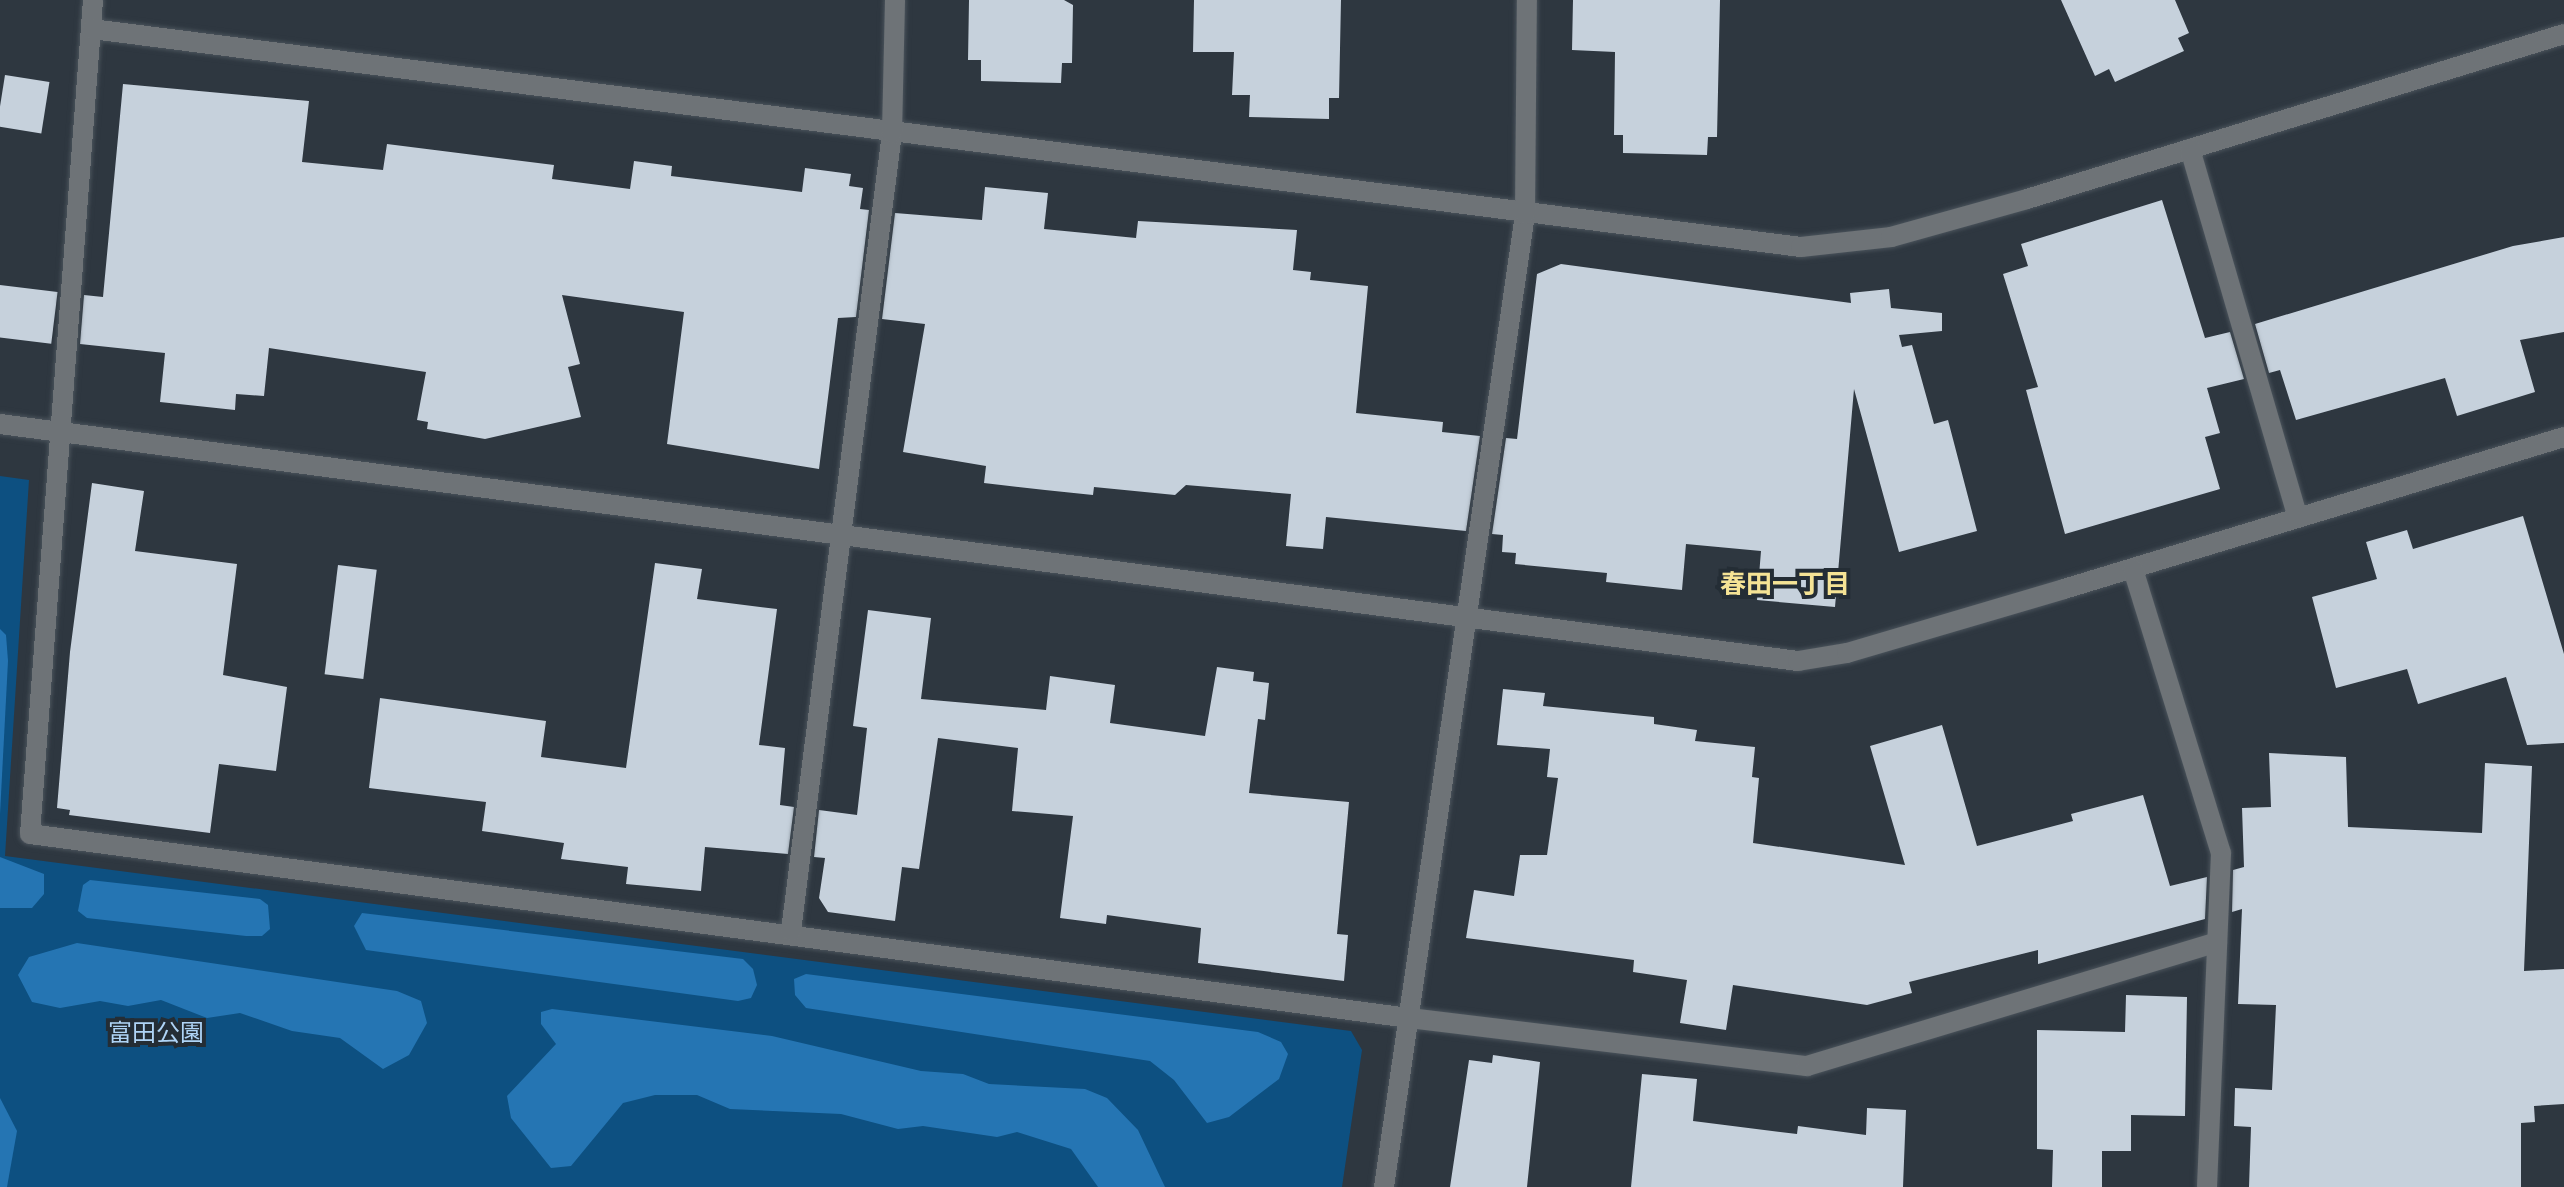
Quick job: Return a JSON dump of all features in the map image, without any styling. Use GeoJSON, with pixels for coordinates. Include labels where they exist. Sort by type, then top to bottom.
{"type":"FeatureCollection","features":[{"type":"Feature","properties":{"kind":"street"},"geometry":{"type":"LineString","coordinates":[[93,0],[30,834],[791,931],[1409,1018],[1807,1066],[2217,942]]}},
{"type":"Feature","properties":{"kind":"street"},"geometry":{"type":"LineString","coordinates":[[791,931],[892,133],[895,0]]}},
{"type":"Feature","properties":{"kind":"street"},"geometry":{"type":"LineString","coordinates":[[1384,1187],[1525,214],[1527,0]]}},
{"type":"Feature","properties":{"kind":"street"},"geometry":{"type":"LineString","coordinates":[[92,29],[1801,247],[1891,237],[2564,34]]}},
{"type":"Feature","properties":{"kind":"street"},"geometry":{"type":"LineString","coordinates":[[2190,149],[2297,516]]}},
{"type":"Feature","properties":{"kind":"street"},"geometry":{"type":"LineString","coordinates":[[0,424],[842,534],[1467,620],[1798,661],[1847,653],[2133,569],[2297,516],[2562,445]]}},
{"type":"Feature","properties":{"kind":"street"},"geometry":{"type":"LineString","coordinates":[[2133,569],[2221,853],[2207,1187]]}},
{"type":"Feature","properties":{"kind":"green space","name":"富田公園"},"geometry":{"type":"Polygon","coordinates":[[[0,476],[29,480],[5,856],[1351,1031],[1362,1050],[1342,1187],[0,1187],[0,476]]]}},
{"type":"Feature","properties":{"kind":"shaded area"},"geometry":{"type":"Polygon","coordinates":[[[0,629],[6,635],[8,661],[0,814],[0,629]]]}},
{"type":"Feature","properties":{"kind":"shaded area"},"geometry":{"type":"Polygon","coordinates":[[[0,857],[44,874],[44,894],[32,908],[0,908],[0,857]]]}},
{"type":"Feature","properties":{"kind":"shaded area"},"geometry":{"type":"Polygon","coordinates":[[[90,880],[260,899],[268,905],[270,929],[262,936],[246,936],[87,918],[78,911],[83,885],[90,880]]]}},
{"type":"Feature","properties":{"kind":"shaded area"},"geometry":{"type":"Polygon","coordinates":[[[362,913],[743,959],[753,969],[757,985],[751,998],[738,1001],[366,950],[354,926],[362,913]]]}},
{"type":"Feature","properties":{"kind":"shaded area"},"geometry":{"type":"Polygon","coordinates":[[[77,943],[397,991],[421,1001],[427,1023],[409,1055],[383,1069],[340,1038],[292,1031],[240,1013],[207,1018],[161,1000],[128,1006],[100,1001],[60,1008],[32,1002],[18,975],[29,957],[77,943]]]}},
{"type":"Feature","properties":{"kind":"shaded area"},"geometry":{"type":"Polygon","coordinates":[[[806,974],[1258,1032],[1281,1042],[1288,1054],[1279,1079],[1229,1117],[1207,1123],[1174,1080],[1150,1061],[806,1008],[795,995],[794,979],[806,974]]]}},
{"type":"Feature","properties":{"kind":"shaded area"},"geometry":{"type":"Polygon","coordinates":[[[552,1009],[772,1036],[921,1071],[963,1074],[989,1084],[1085,1089],[1107,1098],[1138,1130],[1165,1187],[1098,1187],[1071,1149],[1017,1132],[997,1137],[923,1126],[898,1129],[841,1114],[730,1109],[697,1095],[655,1095],[623,1103],[571,1166],[551,1168],[511,1118],[507,1096],[556,1044],[541,1024],[541,1012],[552,1009]]]}},
{"type":"Feature","properties":{"kind":"shaded area"},"geometry":{"type":"Polygon","coordinates":[[[0,1098],[17,1131],[7,1187],[0,1187],[0,1098]]]}},
{"type":"Feature","properties":{"kind":"building"},"geometry":{"type":"Polygon","coordinates":[[[969,0],[1064,0],[1073,5],[1072,63],[1062,63],[1061,83],[981,81],[981,60],[968,60],[969,0]]]}},
{"type":"Feature","properties":{"kind":"building"},"geometry":{"type":"Polygon","coordinates":[[[1194,0],[1341,0],[1339,98],[1329,98],[1329,119],[1249,117],[1250,95],[1232,95],[1234,52],[1193,52],[1194,0]]]}},
{"type":"Feature","properties":{"kind":"building"},"geometry":{"type":"Polygon","coordinates":[[[1573,0],[1720,0],[1717,137],[1708,137],[1707,155],[1623,153],[1623,135],[1614,135],[1615,52],[1572,50],[1573,0]]]}},
{"type":"Feature","properties":{"kind":"building"},"geometry":{"type":"Polygon","coordinates":[[[2061,0],[2175,0],[2189,33],[2178,38],[2184,51],[2115,82],[2109,69],[2095,76],[2061,0]]]}},
{"type":"Feature","properties":{"kind":"building"},"geometry":{"type":"Polygon","coordinates":[[[5,75],[49,82],[41,133],[0,127],[5,75]]]}},
{"type":"Feature","properties":{"kind":"building"},"geometry":{"type":"Polygon","coordinates":[[[123,84],[309,101],[302,162],[383,170],[387,144],[554,165],[552,179],[630,189],[634,161],[672,166],[671,176],[802,192],[805,168],[851,174],[849,186],[863,188],[860,209],[869,210],[856,317],[838,318],[819,469],[667,444],[684,312],[562,295],[580,364],[568,367],[581,417],[485,439],[427,429],[428,422],[417,420],[426,372],[269,348],[264,396],[236,394],[235,410],[160,402],[165,353],[80,344],[84,295],[103,297],[123,84]]]}},
{"type":"Feature","properties":{"kind":"building"},"geometry":{"type":"Polygon","coordinates":[[[985,187],[1048,193],[1044,229],[1136,238],[1138,221],[1297,230],[1293,270],[1311,272],[1310,280],[1368,286],[1356,413],[1443,422],[1442,432],[1480,436],[1466,531],[1326,517],[1323,549],[1286,546],[1291,494],[1186,485],[1175,495],[1094,487],[1093,495],[1045,490],[984,483],[986,466],[903,452],[925,324],[882,319],[895,213],[982,220],[985,187]]]}},
{"type":"Feature","properties":{"kind":"building"},"geometry":{"type":"Polygon","coordinates":[[[2162,200],[2205,338],[2230,332],[2244,379],[2207,388],[2220,433],[2205,437],[2220,489],[2065,534],[2026,390],[2038,387],[2003,274],[2028,266],[2021,244],[2162,200]]]}},
{"type":"Feature","properties":{"kind":"building"},"geometry":{"type":"Polygon","coordinates":[[[2564,237],[2564,332],[2520,340],[2535,392],[2457,416],[2445,378],[2296,420],[2280,370],[2269,373],[2255,324],[2513,246],[2564,237]]]}},
{"type":"Feature","properties":{"kind":"building"},"geometry":{"type":"Polygon","coordinates":[[[1561,264],[1851,303],[1850,293],[1889,289],[1891,308],[1942,313],[1942,331],[1899,335],[1902,347],[1912,345],[1934,424],[1948,420],[1977,531],[1899,552],[1854,389],[1835,607],[1757,600],[1761,551],[1686,544],[1682,590],[1606,582],[1607,573],[1515,564],[1516,553],[1502,552],[1503,535],[1492,534],[1506,438],[1517,439],[1537,274],[1561,264]]]}},
{"type":"Feature","properties":{"kind":"building"},"geometry":{"type":"Polygon","coordinates":[[[0,285],[58,292],[51,344],[0,337],[0,285]]]}},
{"type":"Feature","properties":{"kind":"building"},"geometry":{"type":"Polygon","coordinates":[[[92,483],[144,491],[135,551],[237,564],[223,675],[287,687],[276,771],[219,764],[210,833],[69,815],[70,810],[57,808],[70,652],[92,483]]]}},
{"type":"Feature","properties":{"kind":"building"},"geometry":{"type":"Polygon","coordinates":[[[2523,516],[2564,654],[2564,743],[2527,745],[2506,677],[2418,704],[2407,669],[2336,688],[2312,597],[2377,579],[2366,542],[2407,530],[2413,549],[2523,516]]]}},
{"type":"Feature","properties":{"kind":"building"},"geometry":{"type":"Polygon","coordinates":[[[655,563],[702,569],[697,599],[777,609],[759,745],[785,748],[780,805],[794,807],[788,854],[705,847],[701,891],[626,884],[628,867],[561,859],[564,843],[482,831],[486,802],[369,788],[380,698],[546,721],[541,757],[626,768],[655,563]]]}},
{"type":"Feature","properties":{"kind":"building"},"geometry":{"type":"Polygon","coordinates":[[[338,565],[377,570],[363,679],[325,674],[338,565]]]}},
{"type":"Feature","properties":{"kind":"building"},"geometry":{"type":"Polygon","coordinates":[[[868,610],[931,618],[921,699],[1046,710],[1050,676],[1115,685],[1110,723],[1205,736],[1217,667],[1254,672],[1253,681],[1269,683],[1265,720],[1258,719],[1249,793],[1349,802],[1337,934],[1348,935],[1344,981],[1198,963],[1201,928],[1107,915],[1106,924],[1060,918],[1073,816],[1012,811],[1018,748],[938,738],[919,869],[902,867],[895,921],[828,912],[819,898],[825,858],[814,857],[819,810],[857,815],[867,728],[853,726],[868,610]]]}},
{"type":"Feature","properties":{"kind":"building"},"geometry":{"type":"Polygon","coordinates":[[[1503,689],[1545,693],[1543,706],[1654,717],[1654,724],[1697,730],[1695,741],[1755,747],[1752,777],[1759,778],[1753,843],[1905,865],[1870,746],[1942,725],[1977,846],[2073,821],[2071,814],[2143,795],[2170,886],[2207,877],[2205,919],[2038,964],[2038,950],[1909,982],[1912,993],[1867,1005],[1733,985],[1726,1030],[1680,1023],[1687,980],[1633,972],[1634,960],[1466,938],[1474,890],[1514,896],[1520,855],[1547,855],[1558,778],[1547,777],[1550,749],[1497,745],[1503,689]]]}},
{"type":"Feature","properties":{"kind":"building"},"geometry":{"type":"Polygon","coordinates":[[[2269,753],[2346,757],[2348,827],[2482,833],[2485,763],[2532,766],[2524,971],[2564,969],[2564,1104],[2534,1106],[2535,1122],[2521,1123],[2521,1187],[2249,1187],[2251,1127],[2234,1126],[2235,1088],[2272,1090],[2276,1005],[2238,1004],[2242,909],[2232,912],[2233,870],[2244,867],[2242,808],[2271,807],[2269,753]]]}},
{"type":"Feature","properties":{"kind":"building"},"geometry":{"type":"Polygon","coordinates":[[[2126,995],[2187,997],[2185,1116],[2131,1115],[2131,1151],[2102,1151],[2102,1187],[2052,1187],[2053,1150],[2037,1149],[2037,1030],[2125,1032],[2126,995]]]}},
{"type":"Feature","properties":{"kind":"building"},"geometry":{"type":"Polygon","coordinates":[[[1493,1055],[1540,1062],[1527,1187],[1450,1187],[1469,1060],[1492,1063],[1493,1055]]]}},
{"type":"Feature","properties":{"kind":"building"},"geometry":{"type":"Polygon","coordinates":[[[1642,1074],[1697,1079],[1693,1121],[1797,1134],[1798,1126],[1866,1135],[1867,1108],[1906,1110],[1903,1187],[1631,1187],[1642,1074]]]}},
{"type":"Feature","properties":{"kind":"district","name":"春田一丁目"},"geometry":{"type":"Point","coordinates":[1785,583]}}]}
